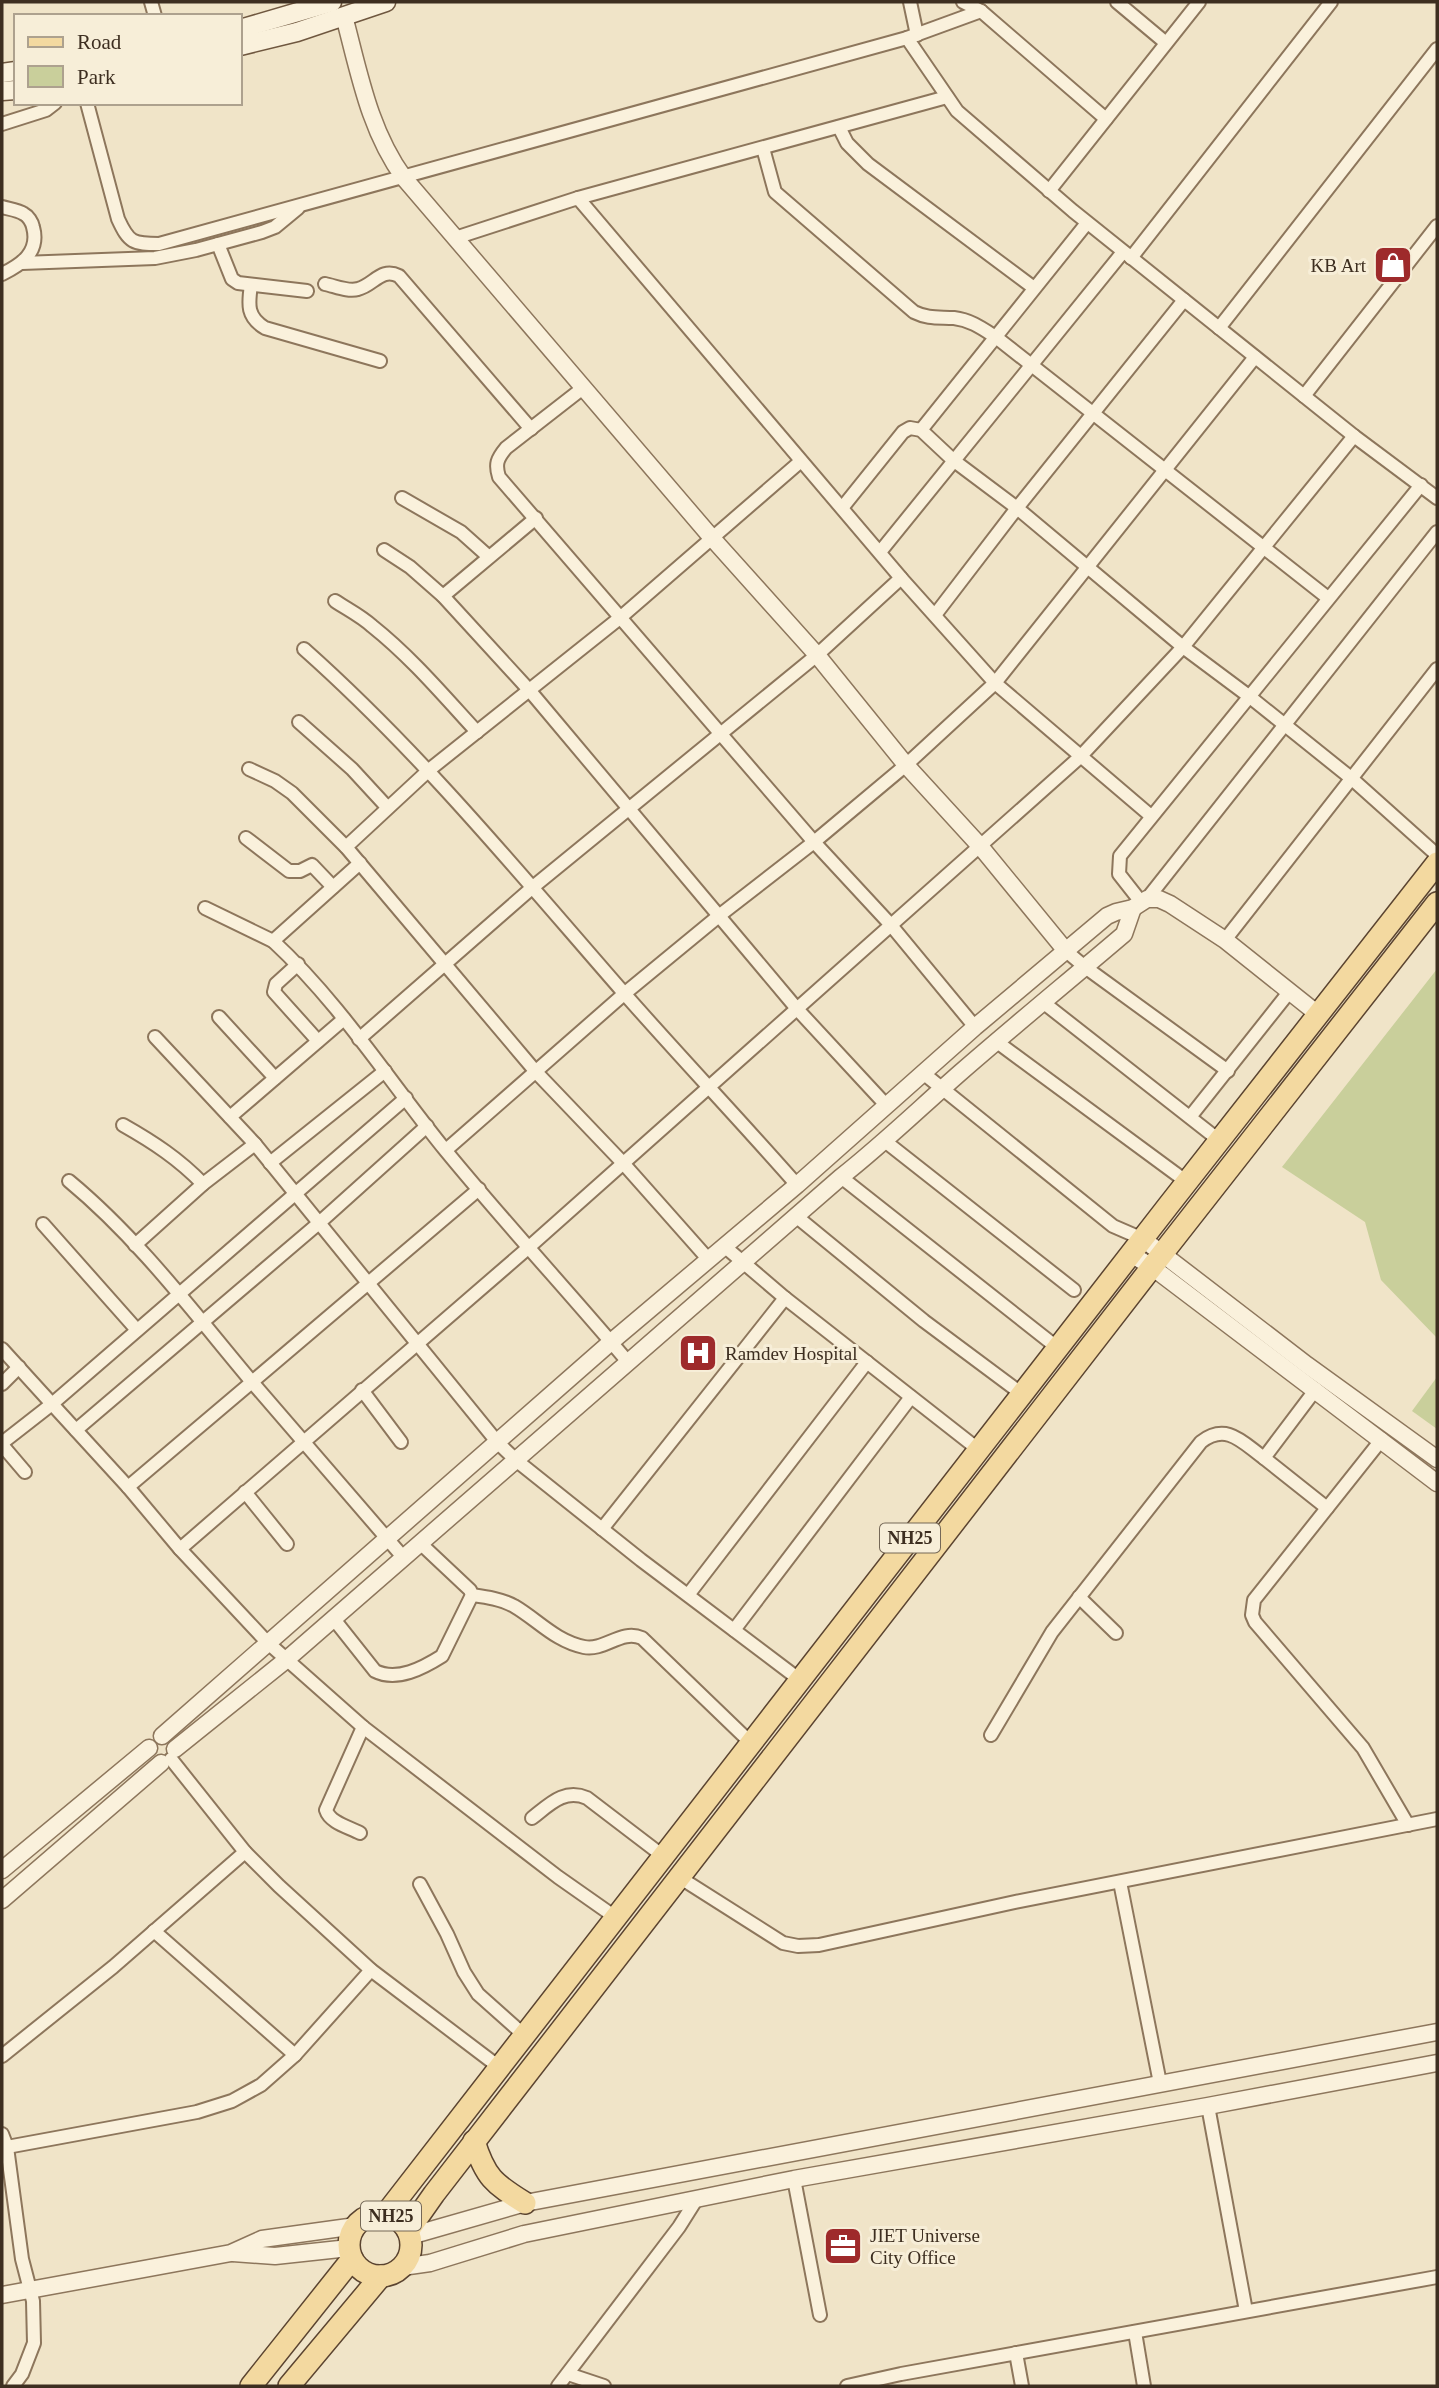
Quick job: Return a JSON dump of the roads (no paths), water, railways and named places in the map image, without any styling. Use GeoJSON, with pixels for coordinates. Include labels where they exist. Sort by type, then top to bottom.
{"type":"FeatureCollection","features":[{"type":"Feature","properties":{"kind":"main road"},"geometry":{"type":"LineString","coordinates":[[242,29],[386,2]]}},
{"type":"Feature","properties":{"kind":"main road"},"geometry":{"type":"LineString","coordinates":[[242,46],[297,32],[338,9]]}},
{"type":"Feature","properties":{"kind":"main road","name":"NH25"},"geometry":{"type":"LineString","coordinates":[[385,2215],[1437,863]]}},
{"type":"Feature","properties":{"kind":"main road","name":"NH25"},"geometry":{"type":"LineString","coordinates":[[409,2233],[474,2141],[1437,903]]}},
{"type":"Feature","properties":{"kind":"main road"},"geometry":{"type":"LineString","coordinates":[[474,2141],[481,2164],[489,2178],[524,2203]]}},
{"type":"Feature","properties":{"kind":"main road","name":"NH25"},"geometry":{"type":"LineString","coordinates":[[251,2386],[351,2253],[351,2236],[356,2226],[364,2219],[385,2215],[394,2218],[409,2233],[409,2258],[402,2267]]}},
{"type":"Feature","properties":{"kind":"main road"},"geometry":{"type":"LineString","coordinates":[[351,2253],[360,2268],[370,2274],[381,2276],[402,2267]]}},
{"type":"Feature","properties":{"kind":"main road"},"geometry":{"type":"LineString","coordinates":[[289,2386],[381,2276]]}},
{"type":"Feature","properties":{"kind":"street"},"geometry":{"type":"LineString","coordinates":[[910,2],[912,36],[957,111],[1087,223],[1354,436],[1437,498]]}},
{"type":"Feature","properties":{"kind":"street"},"geometry":{"type":"LineString","coordinates":[[963,2],[981,11],[1106,119]]}},
{"type":"Feature","properties":{"kind":"street"},"geometry":{"type":"LineString","coordinates":[[1118,2],[1166,43]]}},
{"type":"Feature","properties":{"kind":"street"},"geometry":{"type":"LineString","coordinates":[[1049,191],[1199,2]]}},
{"type":"Feature","properties":{"kind":"street"},"geometry":{"type":"LineString","coordinates":[[880,552],[953,460],[1127,255],[1331,2]]}},
{"type":"Feature","properties":{"kind":"street"},"geometry":{"type":"LineString","coordinates":[[338,9],[378,135],[404,178],[712,538],[817,655],[906,765],[980,846],[1066,951],[1228,1071]]}},
{"type":"Feature","properties":{"kind":"street"},"geometry":{"type":"LineString","coordinates":[[88,105],[118,219],[129,239],[137,244],[159,244],[912,36],[981,11]]}},
{"type":"Feature","properties":{"kind":"street"},"geometry":{"type":"LineString","coordinates":[[1219,328],[1437,49]]}},
{"type":"Feature","properties":{"kind":"street"},"geometry":{"type":"LineString","coordinates":[[455,238],[578,198],[947,97]]}},
{"type":"Feature","properties":{"kind":"street"},"geometry":{"type":"LineString","coordinates":[[2,124],[46,110],[52,105]]}},
{"type":"Feature","properties":{"kind":"street"},"geometry":{"type":"LineString","coordinates":[[839,127],[847,143],[868,164],[1034,288]]}},
{"type":"Feature","properties":{"kind":"street"},"geometry":{"type":"LineString","coordinates":[[763,148],[775,192],[914,312],[924,318],[955,318],[971,322],[997,338],[1328,598]]}},
{"type":"Feature","properties":{"kind":"street"},"geometry":{"type":"LineString","coordinates":[[578,198],[901,578],[995,683],[1151,816]]}},
{"type":"Feature","properties":{"kind":"street"},"geometry":{"type":"LineString","coordinates":[[2,274],[22,264],[155,258],[179,254],[275,227],[300,206]]}},
{"type":"Feature","properties":{"kind":"street"},"geometry":{"type":"LineString","coordinates":[[2,207],[26,215],[32,224],[35,238],[32,251],[22,264]]}},
{"type":"Feature","properties":{"kind":"street"},"geometry":{"type":"LineString","coordinates":[[920,430],[997,338],[1087,223]]}},
{"type":"Feature","properties":{"kind":"street"},"geometry":{"type":"LineString","coordinates":[[1304,396],[1437,226]]}},
{"type":"Feature","properties":{"kind":"street"},"geometry":{"type":"LineString","coordinates":[[218,244],[232,279],[238,283],[307,291]]}},
{"type":"Feature","properties":{"kind":"street"},"geometry":{"type":"LineString","coordinates":[[325,284],[352,290],[364,287],[383,274],[393,273],[398,276],[531,429]]}},
{"type":"Feature","properties":{"kind":"street"},"geometry":{"type":"LineString","coordinates":[[251,285],[248,305],[250,315],[265,328],[380,361]]}},
{"type":"Feature","properties":{"kind":"street"},"geometry":{"type":"LineString","coordinates":[[935,615],[1184,300]]}},
{"type":"Feature","properties":{"kind":"street"},"geometry":{"type":"LineString","coordinates":[[446,1150],[624,994],[906,765],[995,683],[1255,357]]}},
{"type":"Feature","properties":{"kind":"street"},"geometry":{"type":"LineString","coordinates":[[583,388],[506,448],[498,457],[496,465],[499,477],[814,842],[890,924],[975,1027]]}},
{"type":"Feature","properties":{"kind":"street"},"geometry":{"type":"LineString","coordinates":[[842,508],[903,432],[910,428],[920,430],[953,460],[1089,566],[1183,647],[1351,779],[1437,855]]}},
{"type":"Feature","properties":{"kind":"street"},"geometry":{"type":"LineString","coordinates":[[180,1549],[528,1248],[1080,757],[1183,647],[1354,436]]}},
{"type":"Feature","properties":{"kind":"street"},"geometry":{"type":"LineString","coordinates":[[346,847],[429,771],[621,617],[801,461]]}},
{"type":"Feature","properties":{"kind":"street"},"geometry":{"type":"LineString","coordinates":[[1140,903],[1119,874],[1120,856],[1421,485]]}},
{"type":"Feature","properties":{"kind":"street"},"geometry":{"type":"LineString","coordinates":[[402,498],[461,532],[489,557]]}},
{"type":"Feature","properties":{"kind":"street"},"geometry":{"type":"LineString","coordinates":[[443,596],[536,517]]}},
{"type":"Feature","properties":{"kind":"street"},"geometry":{"type":"LineString","coordinates":[[2,1900],[286,1660],[841,1177],[886,1142],[943,1088],[1124,934],[1140,903],[1437,532]]}},
{"type":"Feature","properties":{"kind":"street"},"geometry":{"type":"LineString","coordinates":[[384,550],[410,567],[443,596],[530,691],[798,1010],[886,1105]]}},
{"type":"Feature","properties":{"kind":"street"},"geometry":{"type":"LineString","coordinates":[[359,1039],[533,887],[817,655],[901,578]]}},
{"type":"Feature","properties":{"kind":"street"},"geometry":{"type":"LineString","coordinates":[[335,601],[371,625],[395,646],[422,671],[477,732]]}},
{"type":"Feature","properties":{"kind":"street"},"geometry":{"type":"LineString","coordinates":[[304,649],[429,771],[624,994],[797,1185]]}},
{"type":"Feature","properties":{"kind":"street"},"geometry":{"type":"LineString","coordinates":[[1225,940],[1437,669]]}},
{"type":"Feature","properties":{"kind":"street"},"geometry":{"type":"LineString","coordinates":[[299,722],[352,769],[387,807]]}},
{"type":"Feature","properties":{"kind":"street"},"geometry":{"type":"LineString","coordinates":[[249,769],[275,781],[292,793],[346,847],[536,1072],[709,1259]]}},
{"type":"Feature","properties":{"kind":"street"},"geometry":{"type":"LineString","coordinates":[[246,838],[289,871],[294,872],[306,866],[316,867],[333,887]]}},
{"type":"Feature","properties":{"kind":"street"},"geometry":{"type":"LineString","coordinates":[[273,941],[360,863]]}},
{"type":"Feature","properties":{"kind":"street"},"geometry":{"type":"LineString","coordinates":[[2,1870],[149,1748],[151,1741],[162,1736],[611,1342],[1107,916],[1140,903],[1159,900],[1170,904],[1225,940],[1319,1015]]}},
{"type":"Feature","properties":{"kind":"street"},"geometry":{"type":"LineString","coordinates":[[205,908],[273,941],[298,964],[446,1150],[628,1362]]}},
{"type":"Feature","properties":{"kind":"street"},"geometry":{"type":"LineString","coordinates":[[298,964],[276,984],[275,992],[318,1041]]}},
{"type":"Feature","properties":{"kind":"street"},"geometry":{"type":"LineString","coordinates":[[1190,1117],[1290,991]]}},
{"type":"Feature","properties":{"kind":"street"},"geometry":{"type":"LineString","coordinates":[[1044,1003],[1220,1141]]}},
{"type":"Feature","properties":{"kind":"street"},"geometry":{"type":"LineString","coordinates":[[219,1017],[275,1078]]}},
{"type":"Feature","properties":{"kind":"street"},"geometry":{"type":"LineString","coordinates":[[230,1117],[344,1019]]}},
{"type":"Feature","properties":{"kind":"street"},"geometry":{"type":"LineString","coordinates":[[155,1037],[255,1144],[498,1443],[603,1529],[800,1679]]}},
{"type":"Feature","properties":{"kind":"street"},"geometry":{"type":"LineString","coordinates":[[997,1042],[1187,1182]]}},
{"type":"Feature","properties":{"kind":"street"},"geometry":{"type":"LineString","coordinates":[[270,1163],[384,1071]]}},
{"type":"Feature","properties":{"kind":"street"},"geometry":{"type":"LineString","coordinates":[[923,1073],[1137,1246],[1437,1459]]}},
{"type":"Feature","properties":{"kind":"street"},"geometry":{"type":"LineString","coordinates":[[25,1472],[2,1444],[52,1404],[405,1098]]}},
{"type":"Feature","properties":{"kind":"street"},"geometry":{"type":"LineString","coordinates":[[123,1125],[160,1146],[203,1184]]}},
{"type":"Feature","properties":{"kind":"street"},"geometry":{"type":"LineString","coordinates":[[76,1430],[319,1223],[427,1126]]}},
{"type":"Feature","properties":{"kind":"street"},"geometry":{"type":"LineString","coordinates":[[886,1142],[1073,1290]]}},
{"type":"Feature","properties":{"kind":"street"},"geometry":{"type":"LineString","coordinates":[[135,1245],[203,1184],[255,1144]]}},
{"type":"Feature","properties":{"kind":"street"},"geometry":{"type":"LineString","coordinates":[[841,1177],[1059,1349]]}},
{"type":"Feature","properties":{"kind":"street"},"geometry":{"type":"LineString","coordinates":[[69,1181],[116,1222],[403,1557]]}},
{"type":"Feature","properties":{"kind":"street"},"geometry":{"type":"LineString","coordinates":[[128,1487],[479,1189]]}},
{"type":"Feature","properties":{"kind":"street"},"geometry":{"type":"LineString","coordinates":[[797,1217],[924,1321],[1022,1394]]}},
{"type":"Feature","properties":{"kind":"street"},"geometry":{"type":"LineString","coordinates":[[43,1224],[137,1331]]}},
{"type":"Feature","properties":{"kind":"street"},"geometry":{"type":"LineString","coordinates":[[1113,1226],[1137,1246]]}},
{"type":"Feature","properties":{"kind":"street"},"geometry":{"type":"LineString","coordinates":[[724,1246],[979,1450]]}},
{"type":"Feature","properties":{"kind":"street"},"geometry":{"type":"LineString","coordinates":[[1157,1260],[1316,1389],[1437,1482]]}},
{"type":"Feature","properties":{"kind":"street"},"geometry":{"type":"LineString","coordinates":[[603,1529],[785,1297]]}},
{"type":"Feature","properties":{"kind":"street"},"geometry":{"type":"LineString","coordinates":[[2,1349],[128,1487],[180,1549],[286,1660],[363,1727],[558,1877],[615,1917]]}},
{"type":"Feature","properties":{"kind":"street"},"geometry":{"type":"LineString","coordinates":[[688,1595],[867,1362]]}},
{"type":"Feature","properties":{"kind":"street"},"geometry":{"type":"LineString","coordinates":[[2,1384],[19,1367]]}},
{"type":"Feature","properties":{"kind":"street"},"geometry":{"type":"LineString","coordinates":[[1264,1458],[1316,1389]]}},
{"type":"Feature","properties":{"kind":"street"},"geometry":{"type":"LineString","coordinates":[[362,1390],[401,1442]]}},
{"type":"Feature","properties":{"kind":"street"},"geometry":{"type":"LineString","coordinates":[[734,1630],[911,1397]]}},
{"type":"Feature","properties":{"kind":"street"},"geometry":{"type":"LineString","coordinates":[[992,1735],[1052,1632],[1201,1442],[1210,1435],[1232,1435],[1327,1508]]}},
{"type":"Feature","properties":{"kind":"street"},"geometry":{"type":"LineString","coordinates":[[1382,1439],[1254,1600],[1252,1615],[1255,1622],[1363,1748],[1408,1825]]}},
{"type":"Feature","properties":{"kind":"street"},"geometry":{"type":"LineString","coordinates":[[245,1492],[287,1544]]}},
{"type":"Feature","properties":{"kind":"street"},"geometry":{"type":"LineString","coordinates":[[333,1618],[375,1671],[391,1676],[402,1674],[442,1656],[472,1595],[470,1590],[419,1543]]}},
{"type":"Feature","properties":{"kind":"street"},"geometry":{"type":"LineString","coordinates":[[472,1595],[512,1605],[551,1634],[583,1647],[597,1647],[629,1634],[642,1638],[751,1743]]}},
{"type":"Feature","properties":{"kind":"street"},"geometry":{"type":"LineString","coordinates":[[1079,1597],[1116,1633]]}},
{"type":"Feature","properties":{"kind":"street"},"geometry":{"type":"LineString","coordinates":[[360,1833],[334,1820],[327,1815],[326,1810],[363,1727]]}},
{"type":"Feature","properties":{"kind":"street"},"geometry":{"type":"LineString","coordinates":[[162,1736],[171,1740],[169,1757],[245,1852],[371,1970],[499,2067]]}},
{"type":"Feature","properties":{"kind":"street"},"geometry":{"type":"LineString","coordinates":[[149,1748],[153,1759],[169,1757]]}},
{"type":"Feature","properties":{"kind":"street"},"geometry":{"type":"LineString","coordinates":[[532,1818],[557,1798],[578,1794],[663,1856]]}},
{"type":"Feature","properties":{"kind":"street"},"geometry":{"type":"LineString","coordinates":[[680,1877],[783,1943],[798,1946],[819,1945],[1437,1819]]}},
{"type":"Feature","properties":{"kind":"street"},"geometry":{"type":"LineString","coordinates":[[2,2056],[245,1852]]}},
{"type":"Feature","properties":{"kind":"street"},"geometry":{"type":"LineString","coordinates":[[1120,1882],[1160,2083]]}},
{"type":"Feature","properties":{"kind":"street"},"geometry":{"type":"LineString","coordinates":[[419,1884],[447,1934],[464,1972],[478,1993],[524,2035]]}},
{"type":"Feature","properties":{"kind":"street"},"geometry":{"type":"LineString","coordinates":[[154,1931],[295,2054]]}},
{"type":"Feature","properties":{"kind":"street"},"geometry":{"type":"LineString","coordinates":[[7,2147],[197,2112],[232,2101],[261,2085],[295,2054],[371,1970]]}},
{"type":"Feature","properties":{"kind":"street"},"geometry":{"type":"LineString","coordinates":[[409,2233],[524,2203],[1437,2032]]}},
{"type":"Feature","properties":{"kind":"street"},"geometry":{"type":"LineString","coordinates":[[402,2267],[430,2263],[524,2234],[794,2179],[1437,2063]]}},
{"type":"Feature","properties":{"kind":"street"},"geometry":{"type":"LineString","coordinates":[[1208,2106],[1246,2311]]}},
{"type":"Feature","properties":{"kind":"street"},"geometry":{"type":"LineString","coordinates":[[2,2134],[7,2147],[22,2259],[33,2301],[34,2343],[22,2374],[13,2386]]}},
{"type":"Feature","properties":{"kind":"street"},"geometry":{"type":"LineString","coordinates":[[794,2179],[820,2315]]}},
{"type":"Feature","properties":{"kind":"street"},"geometry":{"type":"LineString","coordinates":[[558,2386],[679,2227],[696,2200]]}},
{"type":"Feature","properties":{"kind":"street"},"geometry":{"type":"LineString","coordinates":[[2,2295],[231,2253],[262,2239],[356,2226]]}},
{"type":"Feature","properties":{"kind":"street"},"geometry":{"type":"LineString","coordinates":[[231,2253],[275,2256],[351,2253]]}},
{"type":"Feature","properties":{"kind":"street"},"geometry":{"type":"LineString","coordinates":[[847,2386],[902,2380],[1016,2353],[1437,2277]]}},
{"type":"Feature","properties":{"kind":"street"},"geometry":{"type":"LineString","coordinates":[[1135,2332],[1144,2386]]}},
{"type":"Feature","properties":{"kind":"street"},"geometry":{"type":"LineString","coordinates":[[1016,2353],[1022,2386]]}},
{"type":"Feature","properties":{"kind":"street"},"geometry":{"type":"LineString","coordinates":[[568,2374],[604,2386]]}},
{"type":"Feature","properties":{"kind":"place","name":"KB Art"},"geometry":{"type":"Point","coordinates":[1393,265]}},
{"type":"Feature","properties":{"kind":"place","name":"Ramdev Hospital"},"geometry":{"type":"Point","coordinates":[698,1353]}},
{"type":"Feature","properties":{"kind":"place","name":"JIET Universe City Office"},"geometry":{"type":"Point","coordinates":[843,2246]}}]}
